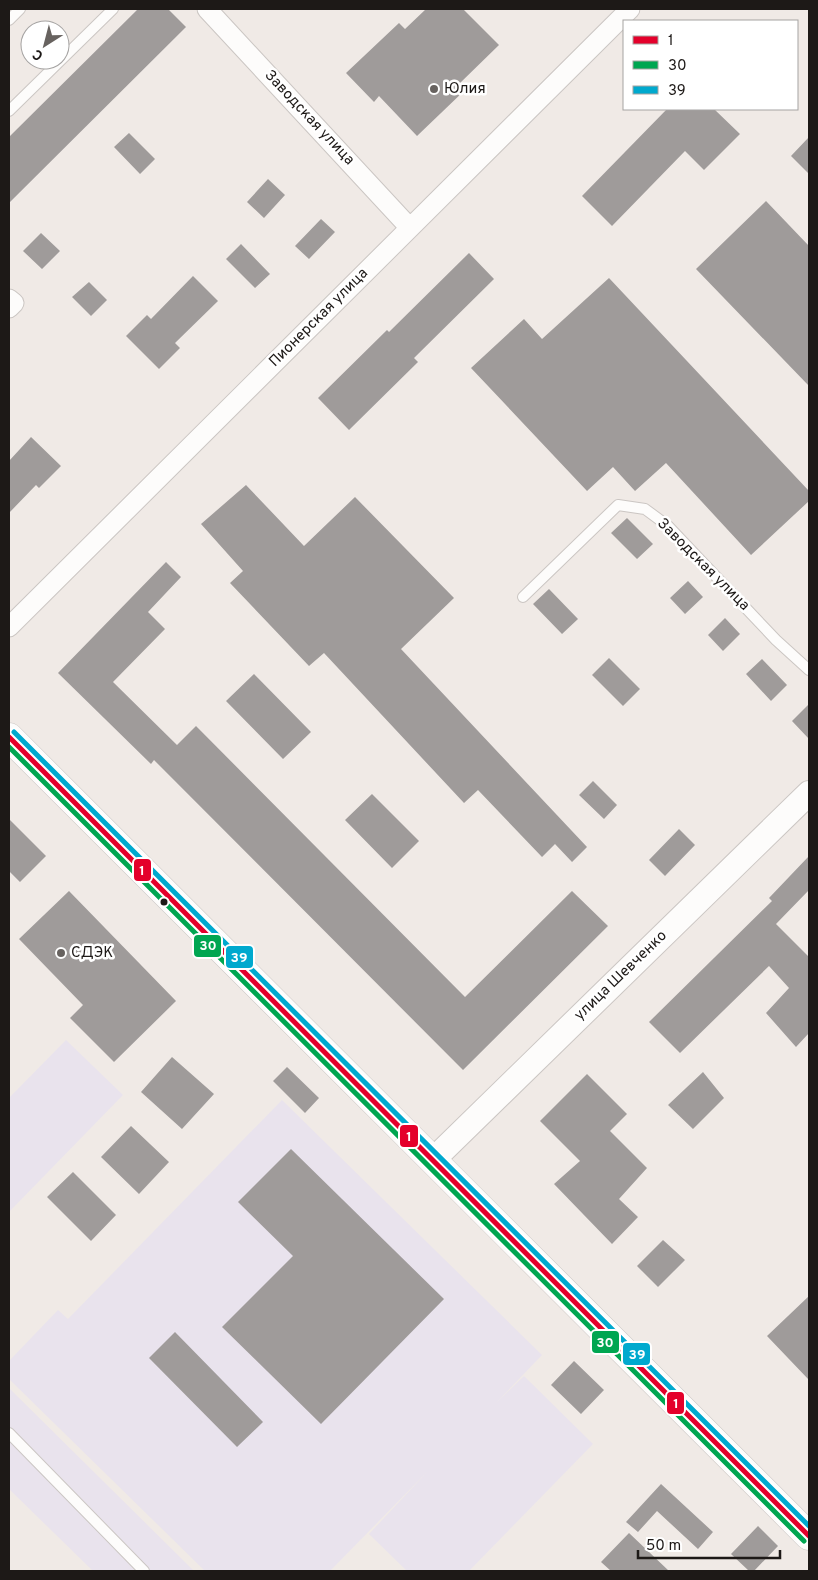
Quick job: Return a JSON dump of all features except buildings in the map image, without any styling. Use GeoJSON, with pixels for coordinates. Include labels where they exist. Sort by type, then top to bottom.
{"type":"FeatureCollection","features":[{"type":"Feature","properties":{"kind":"main road"},"geometry":{"type":"LineString","coordinates":[[9,737],[809,1536]]}},
{"type":"Feature","properties":{"kind":"street","name":"Заводская улица"},"geometry":{"type":"LineString","coordinates":[[207,9],[410,228]]}},
{"type":"Feature","properties":{"kind":"street","name":"Пионерская улица"},"geometry":{"type":"LineString","coordinates":[[9,627],[630,9]]}},
{"type":"Feature","properties":{"kind":"street"},"geometry":{"type":"LineString","coordinates":[[9,299],[14,303],[9,308]]}},
{"type":"Feature","properties":{"kind":"street","name":"улица Шевченко"},"geometry":{"type":"LineString","coordinates":[[433,1160],[809,793]]}},
{"type":"Feature","properties":{"kind":"lane"},"geometry":{"type":"LineString","coordinates":[[9,20],[20,9]]}},
{"type":"Feature","properties":{"kind":"lane"},"geometry":{"type":"LineString","coordinates":[[9,110],[113,9]]}},
{"type":"Feature","properties":{"kind":"lane","name":"Заводская улица"},"geometry":{"type":"LineString","coordinates":[[523,597],[618,505],[645,509],[668,526],[776,640],[809,670]]}},
{"type":"Feature","properties":{"kind":"lane"},"geometry":{"type":"LineString","coordinates":[[9,1433],[144,1571]]}},
{"type":"Feature","properties":{"kind":"shaded area"},"geometry":{"type":"Polygon","coordinates":[[[66,1040],[123,1095],[9,1212],[9,1098],[66,1040]]]}},
{"type":"Feature","properties":{"kind":"shaded area"},"geometry":{"type":"Polygon","coordinates":[[[282,1100],[542,1355],[496,1403],[524,1376],[593,1444],[469,1571],[407,1571],[369,1534],[429,1470],[330,1571],[205,1571],[9,1379],[9,1361],[58,1310],[68,1319],[282,1100]]]}},
{"type":"Feature","properties":{"kind":"shaded area"},"geometry":{"type":"Polygon","coordinates":[[[9,1388],[194,1571],[93,1571],[9,1489],[9,1388]]]}},
{"type":"Feature","properties":{"kind":"transit line","name":"39"},"geometry":{"type":"LineString","coordinates":[[14,732],[809,1526]]}},
{"type":"Feature","properties":{"kind":"transit line","name":"1"},"geometry":{"type":"LineString","coordinates":[[9,737],[809,1536]]}},
{"type":"Feature","properties":{"kind":"transit line","name":"30"},"geometry":{"type":"LineString","coordinates":[[9,747],[804,1541]]}},
{"type":"Feature","properties":{"kind":"place","name":"Юлия"},"geometry":{"type":"Point","coordinates":[434,89]}},
{"type":"Feature","properties":{"kind":"place","name":"СДЭК"},"geometry":{"type":"Point","coordinates":[61,953]}}]}
